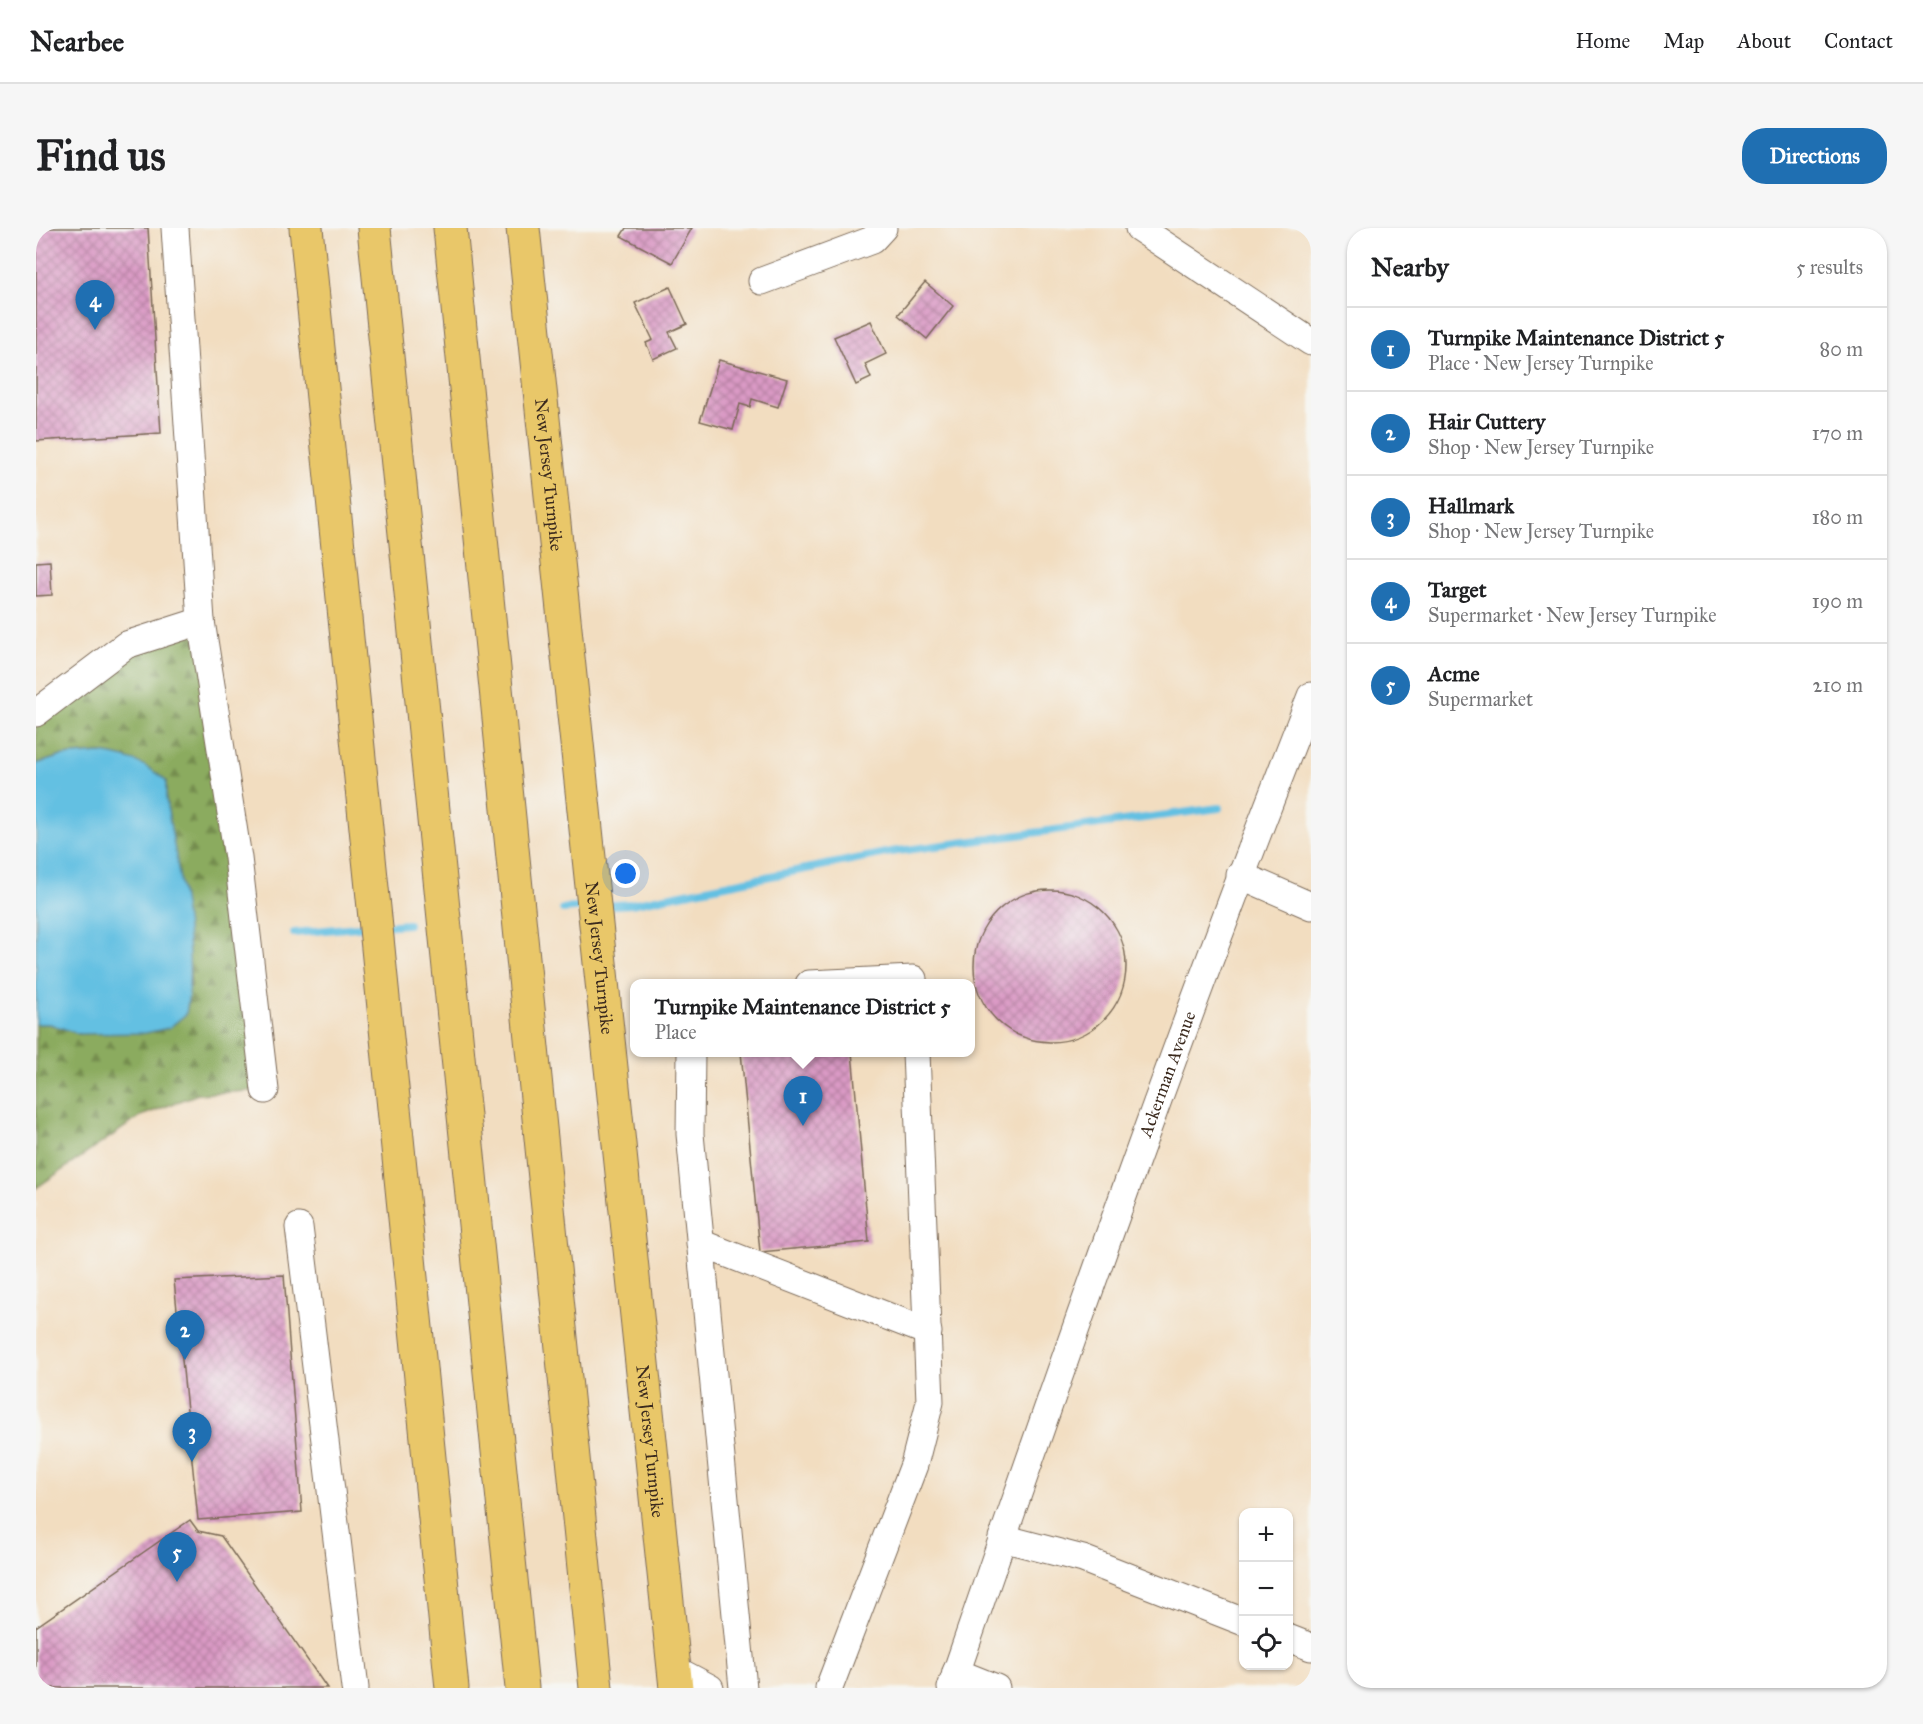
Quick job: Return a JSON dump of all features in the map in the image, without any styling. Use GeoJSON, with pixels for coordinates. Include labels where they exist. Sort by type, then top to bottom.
{"type":"FeatureCollection","features":[{"type":"Feature","properties":{"kind":"highway"},"geometry":{"type":"LineString","coordinates":[[306,228],[452,1688]]}},
{"type":"Feature","properties":{"kind":"highway"},"geometry":{"type":"LineString","coordinates":[[374,228],[522,1688]]}},
{"type":"Feature","properties":{"kind":"highway"},"geometry":{"type":"LineString","coordinates":[[450,228],[596,1688]]}},
{"type":"Feature","properties":{"kind":"highway","name":"New Jersey Turnpike"},"geometry":{"type":"LineString","coordinates":[[523,228],[599,932],[675,1678]]}},
{"type":"Feature","properties":{"kind":"street"},"geometry":{"type":"LineString","coordinates":[[175,228],[201,621],[238,858],[265,1090]]}},
{"type":"Feature","properties":{"kind":"street"},"geometry":{"type":"LineString","coordinates":[[762,281],[872,240],[884,228]]}},
{"type":"Feature","properties":{"kind":"street"},"geometry":{"type":"LineString","coordinates":[[1139,228],[1311,342]]}},
{"type":"Feature","properties":{"kind":"street"},"geometry":{"type":"LineString","coordinates":[[36,713],[126,645],[201,621]]}},
{"type":"Feature","properties":{"kind":"street","name":"Ackerman Avenue"},"geometry":{"type":"LineString","coordinates":[[953,1680],[1030,1455],[1240,875],[1311,696]]}},
{"type":"Feature","properties":{"kind":"street"},"geometry":{"type":"LineString","coordinates":[[1240,875],[1311,906]]}},
{"type":"Feature","properties":{"kind":"street"},"geometry":{"type":"LineString","coordinates":[[691,1057],[690,1134],[743,1688]]}},
{"type":"Feature","properties":{"kind":"street"},"geometry":{"type":"LineString","coordinates":[[829,1688],[914,1465],[930,1402],[916,1057]]}},
{"type":"Feature","properties":{"kind":"street"},"geometry":{"type":"LineString","coordinates":[[298,1227],[355,1688]]}},
{"type":"Feature","properties":{"kind":"street"},"geometry":{"type":"LineString","coordinates":[[700,1243],[928,1332]]}},
{"type":"Feature","properties":{"kind":"street"},"geometry":{"type":"LineString","coordinates":[[1002,1538],[1083,1559],[1239,1620]]}},
{"type":"Feature","properties":{"kind":"street"},"geometry":{"type":"LineString","coordinates":[[1293,1640],[1311,1647]]}},
{"type":"Feature","properties":{"kind":"street"},"geometry":{"type":"LineString","coordinates":[[675,1678],[710,1688]]}},
{"type":"Feature","properties":{"kind":"street"},"geometry":{"type":"LineString","coordinates":[[953,1680],[996,1688]]}},
{"type":"Feature","properties":{"kind":"green space"},"geometry":{"type":"Polygon","coordinates":[[[201,621],[265,1090],[198,1094],[141,1116],[36,1188],[36,1024],[50,1024],[79,1034],[191,986],[188,945],[166,798],[166,781],[100,753],[62,756],[36,764],[36,713],[126,645],[201,621]]]}},
{"type":"Feature","properties":{"kind":"water"},"geometry":{"type":"Polygon","coordinates":[[[100,753],[135,761],[151,769],[166,781],[166,798],[188,934],[189,989],[186,1014],[169,1028],[146,1033],[79,1034],[50,1024],[36,1024],[36,764],[62,756],[100,753]]]}},
{"type":"Feature","properties":{"kind":"building"},"geometry":{"type":"Polygon","coordinates":[[[36,228],[148,228],[161,433],[36,441],[36,228]]]}},
{"type":"Feature","properties":{"kind":"building"},"geometry":{"type":"Polygon","coordinates":[[[626,228],[692,228],[672,263],[621,236],[626,228]]]}},
{"type":"Feature","properties":{"kind":"building"},"geometry":{"type":"Polygon","coordinates":[[[925,282],[953,306],[927,339],[898,315],[925,282]]]}},
{"type":"Feature","properties":{"kind":"building"},"geometry":{"type":"Polygon","coordinates":[[[670,287],[687,324],[669,332],[677,348],[653,359],[646,343],[653,340],[635,303],[670,287]]]}},
{"type":"Feature","properties":{"kind":"building"},"geometry":{"type":"Polygon","coordinates":[[[871,321],[886,354],[865,364],[871,378],[856,385],[834,337],[871,321]]]}},
{"type":"Feature","properties":{"kind":"building"},"geometry":{"type":"Polygon","coordinates":[[[719,360],[787,379],[778,407],[752,399],[750,407],[740,404],[733,430],[700,421],[719,360]]]}},
{"type":"Feature","properties":{"kind":"building"},"geometry":{"type":"Polygon","coordinates":[[[50,561],[52,595],[36,596],[36,562],[50,561]]]}},
{"type":"Feature","properties":{"kind":"building"},"geometry":{"type":"Polygon","coordinates":[[[1035,891],[1065,891],[1092,903],[1104,912],[1113,924],[1125,951],[1125,981],[1113,1008],[1104,1020],[1092,1029],[1065,1041],[1035,1041],[1008,1029],[996,1020],[987,1008],[975,981],[975,951],[987,924],[996,912],[1008,903],[1035,891]]]}},
{"type":"Feature","properties":{"kind":"building"},"geometry":{"type":"Polygon","coordinates":[[[741,1057],[852,1057],[869,1242],[760,1252],[741,1057]]]}},
{"type":"Feature","properties":{"kind":"building"},"geometry":{"type":"Polygon","coordinates":[[[284,1275],[302,1512],[198,1520],[174,1280],[284,1275]]]}},
{"type":"Feature","properties":{"kind":"building"},"geometry":{"type":"Polygon","coordinates":[[[190,1520],[198,1531],[221,1536],[327,1688],[36,1688],[36,1627],[190,1520]]]}},
{"type":"Feature","properties":{"kind":"waterway"},"geometry":{"type":"LineString","coordinates":[[600,906],[631,904],[891,852],[1219,808]]}},
{"type":"Feature","properties":{"kind":"waterway"},"geometry":{"type":"LineString","coordinates":[[563,909],[587,907]]}},
{"type":"Feature","properties":{"kind":"waterway"},"geometry":{"type":"LineString","coordinates":[[381,926],[408,924]]}},
{"type":"Feature","properties":{"kind":"waterway"},"geometry":{"type":"LineString","coordinates":[[294,933],[368,926]]}},
{"type":"Feature","properties":{"kind":"place","name":"Target"},"geometry":{"type":"Point","coordinates":[95,330]}},
{"type":"Feature","properties":{"kind":"place","name":"Turnpike Maintenance District 5"},"geometry":{"type":"Point","coordinates":[803,1126]}},
{"type":"Feature","properties":{"kind":"place","name":"Hair Cuttery"},"geometry":{"type":"Point","coordinates":[185,1360]}},
{"type":"Feature","properties":{"kind":"place","name":"Hallmark"},"geometry":{"type":"Point","coordinates":[192,1462]}},
{"type":"Feature","properties":{"kind":"place","name":"Acme"},"geometry":{"type":"Point","coordinates":[177,1582]}}]}
